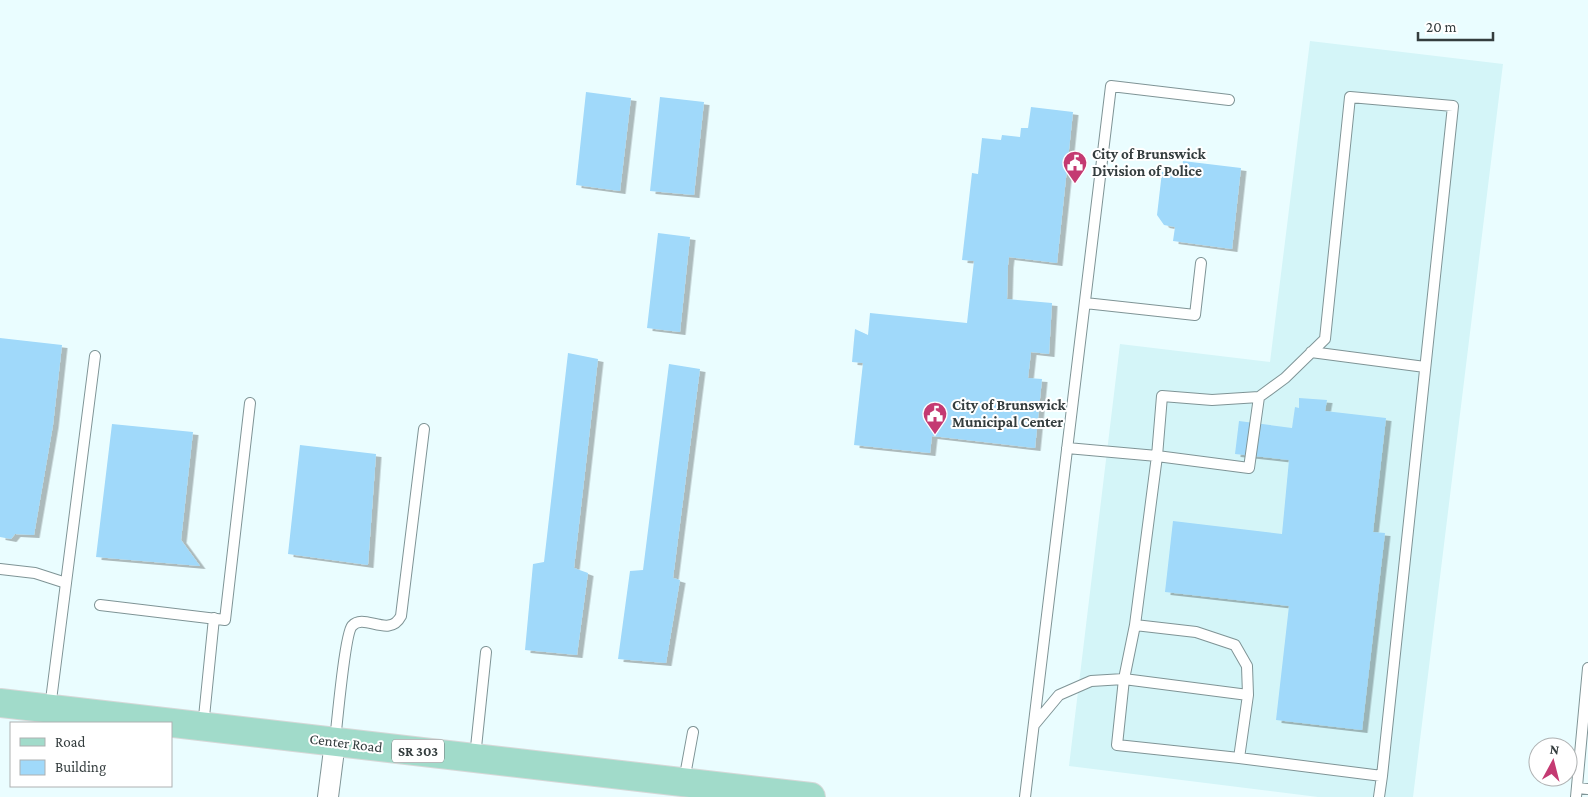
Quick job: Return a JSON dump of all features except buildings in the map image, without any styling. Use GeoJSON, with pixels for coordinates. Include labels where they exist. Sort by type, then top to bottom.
{"type":"FeatureCollection","features":[{"type":"Feature","properties":{"kind":"main road","name":"Center Road"},"geometry":{"type":"LineString","coordinates":[[0,703],[160,722]]}},
{"type":"Feature","properties":{"kind":"main road","name":"Center Road"},"geometry":{"type":"LineString","coordinates":[[172,723],[684,782],[758,794],[811,797]]}},
{"type":"Feature","properties":{"kind":"street"},"geometry":{"type":"LineString","coordinates":[[328,797],[335,742]]}},
{"type":"Feature","properties":{"kind":"lane"},"geometry":{"type":"LineString","coordinates":[[1025,797],[1111,86],[1229,100]]}},
{"type":"Feature","properties":{"kind":"lane"},"geometry":{"type":"LineString","coordinates":[[1379,797],[1382,776],[1453,106],[1350,97],[1325,339],[1285,378],[1260,397],[1212,400],[1162,396],[1157,456],[1135,625],[1124,679],[1116,745],[1382,776]]}},
{"type":"Feature","properties":{"kind":"lane"},"geometry":{"type":"LineString","coordinates":[[1085,303],[1195,315],[1201,263]]}},
{"type":"Feature","properties":{"kind":"lane"},"geometry":{"type":"LineString","coordinates":[[1312,352],[1425,366]]}},
{"type":"Feature","properties":{"kind":"lane"},"geometry":{"type":"LineString","coordinates":[[50,709],[94,356]]}},
{"type":"Feature","properties":{"kind":"lane"},"geometry":{"type":"LineString","coordinates":[[1067,448],[1157,456],[1249,468],[1260,397]]}},
{"type":"Feature","properties":{"kind":"lane"},"geometry":{"type":"LineString","coordinates":[[100,605],[225,620],[250,403]]}},
{"type":"Feature","properties":{"kind":"lane"},"geometry":{"type":"LineString","coordinates":[[335,742],[346,645],[351,628],[359,622],[391,626],[398,622],[401,616],[424,429]]}},
{"type":"Feature","properties":{"kind":"lane"},"geometry":{"type":"LineString","coordinates":[[0,569],[35,573],[66,583]]}},
{"type":"Feature","properties":{"kind":"lane"},"geometry":{"type":"LineString","coordinates":[[203,727],[214,618]]}},
{"type":"Feature","properties":{"kind":"lane"},"geometry":{"type":"LineString","coordinates":[[1135,625],[1196,632],[1235,645],[1247,666],[1248,695],[1239,758]]}},
{"type":"Feature","properties":{"kind":"lane"},"geometry":{"type":"LineString","coordinates":[[475,758],[486,652]]}},
{"type":"Feature","properties":{"kind":"lane"},"geometry":{"type":"LineString","coordinates":[[1588,668],[1576,792],[1588,789]]}},
{"type":"Feature","properties":{"kind":"lane"},"geometry":{"type":"LineString","coordinates":[[1034,726],[1059,695],[1092,681],[1124,679],[1248,695]]}},
{"type":"Feature","properties":{"kind":"lane"},"geometry":{"type":"LineString","coordinates":[[684,782],[693,732]]}},
{"type":"Feature","properties":{"kind":"shaded area"},"geometry":{"type":"Polygon","coordinates":[[[1310,41],[1503,64],[1413,797],[1318,797],[1069,766],[1120,344],[1270,362],[1310,41]]]}},
{"type":"Feature","properties":{"kind":"place","name":"City of Brunswick Division of Police"},"geometry":{"type":"Point","coordinates":[1075,184]}},
{"type":"Feature","properties":{"kind":"place","name":"City of Brunswick Municipal Center"},"geometry":{"type":"Point","coordinates":[935,435]}}]}
